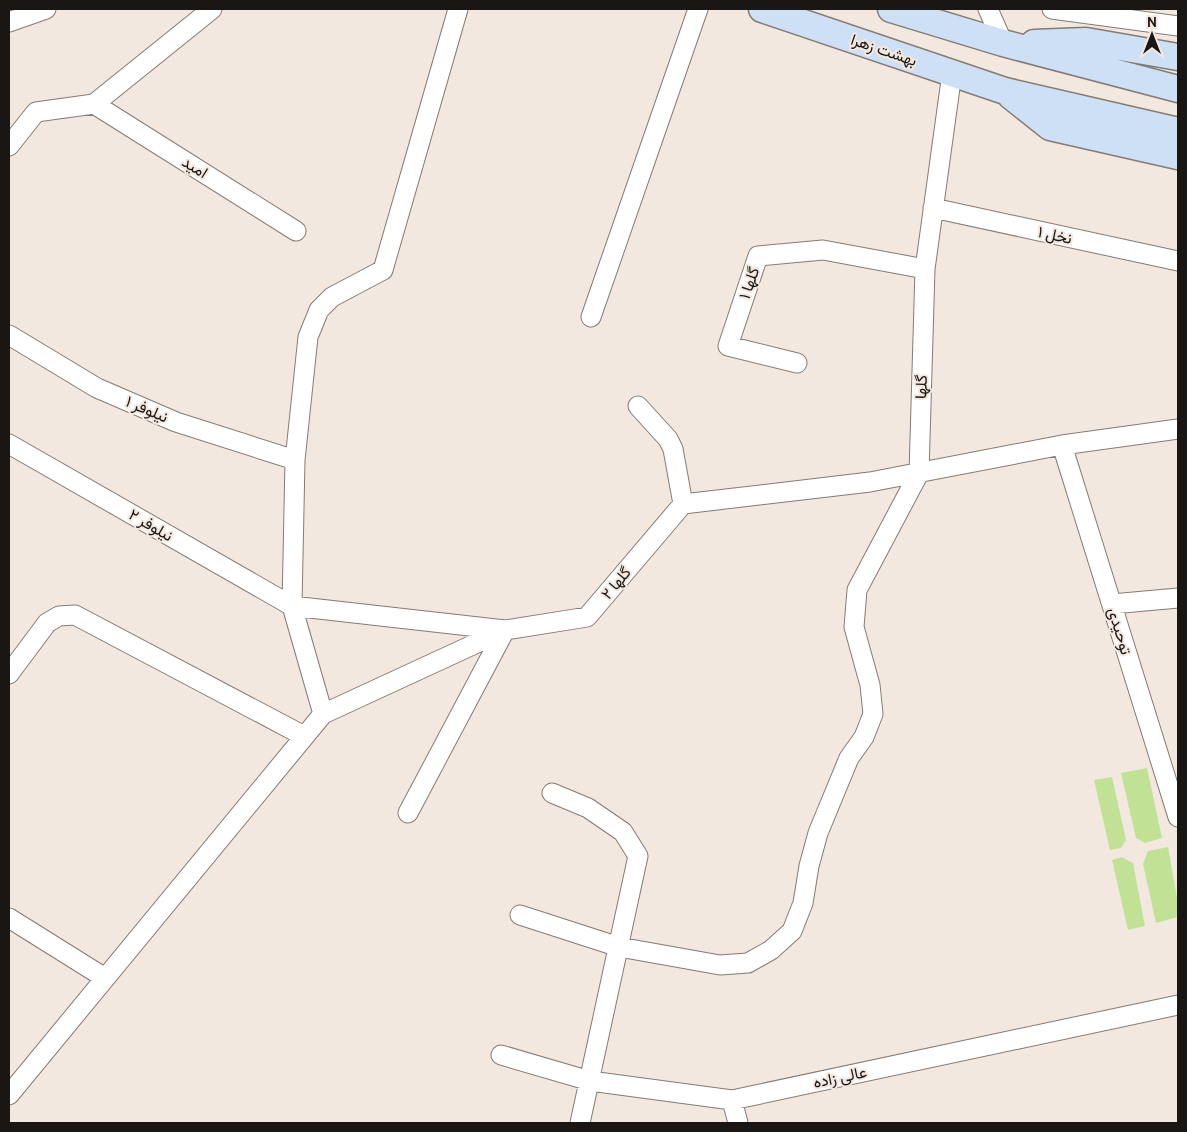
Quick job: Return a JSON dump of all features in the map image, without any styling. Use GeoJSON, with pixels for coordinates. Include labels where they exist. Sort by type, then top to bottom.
{"type":"FeatureCollection","features":[{"type":"Feature","properties":{"kind":"main road","name":"بهشت زهرا"},"geometry":{"type":"LineString","coordinates":[[762,9],[1005,91]]}},
{"type":"Feature","properties":{"kind":"main road"},"geometry":{"type":"LineString","coordinates":[[891,9],[1003,43],[1178,89]]}},
{"type":"Feature","properties":{"kind":"main road"},"geometry":{"type":"LineString","coordinates":[[1003,43],[1086,41],[1178,57]]}},
{"type":"Feature","properties":{"kind":"main road"},"geometry":{"type":"LineString","coordinates":[[1005,91],[1178,131]]}},
{"type":"Feature","properties":{"kind":"main road"},"geometry":{"type":"LineString","coordinates":[[1005,91],[1050,127],[1178,156]]}},
{"type":"Feature","properties":{"kind":"street"},"geometry":{"type":"LineString","coordinates":[[9,22],[46,9]]}},
{"type":"Feature","properties":{"kind":"street"},"geometry":{"type":"LineString","coordinates":[[9,146],[36,112],[94,104],[212,9]]}},
{"type":"Feature","properties":{"kind":"street"},"geometry":{"type":"LineString","coordinates":[[323,714],[292,606],[295,460],[308,337],[319,310],[332,296],[383,270],[458,9]]}},
{"type":"Feature","properties":{"kind":"street"},"geometry":{"type":"LineString","coordinates":[[591,317],[698,9]]}},
{"type":"Feature","properties":{"kind":"street"},"geometry":{"type":"LineString","coordinates":[[988,9],[1003,43]]}},
{"type":"Feature","properties":{"kind":"street"},"geometry":{"type":"LineString","coordinates":[[1052,9],[1178,26]]}},
{"type":"Feature","properties":{"kind":"street","name":"گلها"},"geometry":{"type":"LineString","coordinates":[[520,915],[619,947],[720,965],[748,963],[771,950],[792,931],[803,903],[809,866],[818,833],[849,758],[864,737],[873,714],[870,685],[854,628],[858,590],[919,473],[925,269],[952,72]]}},
{"type":"Feature","properties":{"kind":"street","name":"امید"},"geometry":{"type":"LineString","coordinates":[[94,104],[296,231]]}},
{"type":"Feature","properties":{"kind":"street","name":"نخل ۱"},"geometry":{"type":"LineString","coordinates":[[933,208],[1178,261]]}},
{"type":"Feature","properties":{"kind":"street","name":"گلها ۱"},"geometry":{"type":"LineString","coordinates":[[797,363],[728,346],[758,256],[823,250],[925,269]]}},
{"type":"Feature","properties":{"kind":"street","name":"نیلوفر ۱"},"geometry":{"type":"LineString","coordinates":[[9,335],[97,388],[176,422],[295,460]]}},
{"type":"Feature","properties":{"kind":"street"},"geometry":{"type":"LineString","coordinates":[[638,406],[668,439],[673,449],[683,504],[870,482],[1062,445],[1178,430]]}},
{"type":"Feature","properties":{"kind":"street","name":"نیلوفر ۲"},"geometry":{"type":"LineString","coordinates":[[9,444],[292,606]]}},
{"type":"Feature","properties":{"kind":"street","name":"توحیدی"},"geometry":{"type":"LineString","coordinates":[[1062,445],[1112,604],[1174,789],[1178,817]]}},
{"type":"Feature","properties":{"kind":"street","name":"گلها ۲"},"geometry":{"type":"LineString","coordinates":[[292,606],[505,630],[587,617],[683,504]]}},
{"type":"Feature","properties":{"kind":"street"},"geometry":{"type":"LineString","coordinates":[[1112,604],[1178,598]]}},
{"type":"Feature","properties":{"kind":"street"},"geometry":{"type":"LineString","coordinates":[[9,674],[47,623],[59,616],[75,615],[304,736]]}},
{"type":"Feature","properties":{"kind":"street"},"geometry":{"type":"LineString","coordinates":[[9,1095],[323,714],[505,630]]}},
{"type":"Feature","properties":{"kind":"street"},"geometry":{"type":"LineString","coordinates":[[408,813],[505,630]]}},
{"type":"Feature","properties":{"kind":"street"},"geometry":{"type":"LineString","coordinates":[[552,793],[588,808],[624,832],[638,856],[580,1123]]}},
{"type":"Feature","properties":{"kind":"street"},"geometry":{"type":"LineString","coordinates":[[9,918],[105,978]]}},
{"type":"Feature","properties":{"kind":"street","name":"عالی زاده"},"geometry":{"type":"LineString","coordinates":[[501,1055],[590,1081],[732,1100],[1178,1005]]}},
{"type":"Feature","properties":{"kind":"street"},"geometry":{"type":"LineString","coordinates":[[732,1100],[738,1123]]}},
{"type":"Feature","properties":{"kind":"green space"},"geometry":{"type":"Polygon","coordinates":[[[1147,768],[1162,838],[1145,843],[1136,838],[1121,773],[1147,768]]]}},
{"type":"Feature","properties":{"kind":"green space"},"geometry":{"type":"Polygon","coordinates":[[[1112,777],[1126,840],[1121,848],[1110,850],[1094,780],[1112,777]]]}},
{"type":"Feature","properties":{"kind":"green space"},"geometry":{"type":"Polygon","coordinates":[[[1168,847],[1178,903],[1178,917],[1156,923],[1143,864],[1148,851],[1168,847]]]}},
{"type":"Feature","properties":{"kind":"green space"},"geometry":{"type":"Polygon","coordinates":[[[1122,857],[1133,863],[1145,926],[1128,930],[1112,860],[1122,857]]]}}]}
